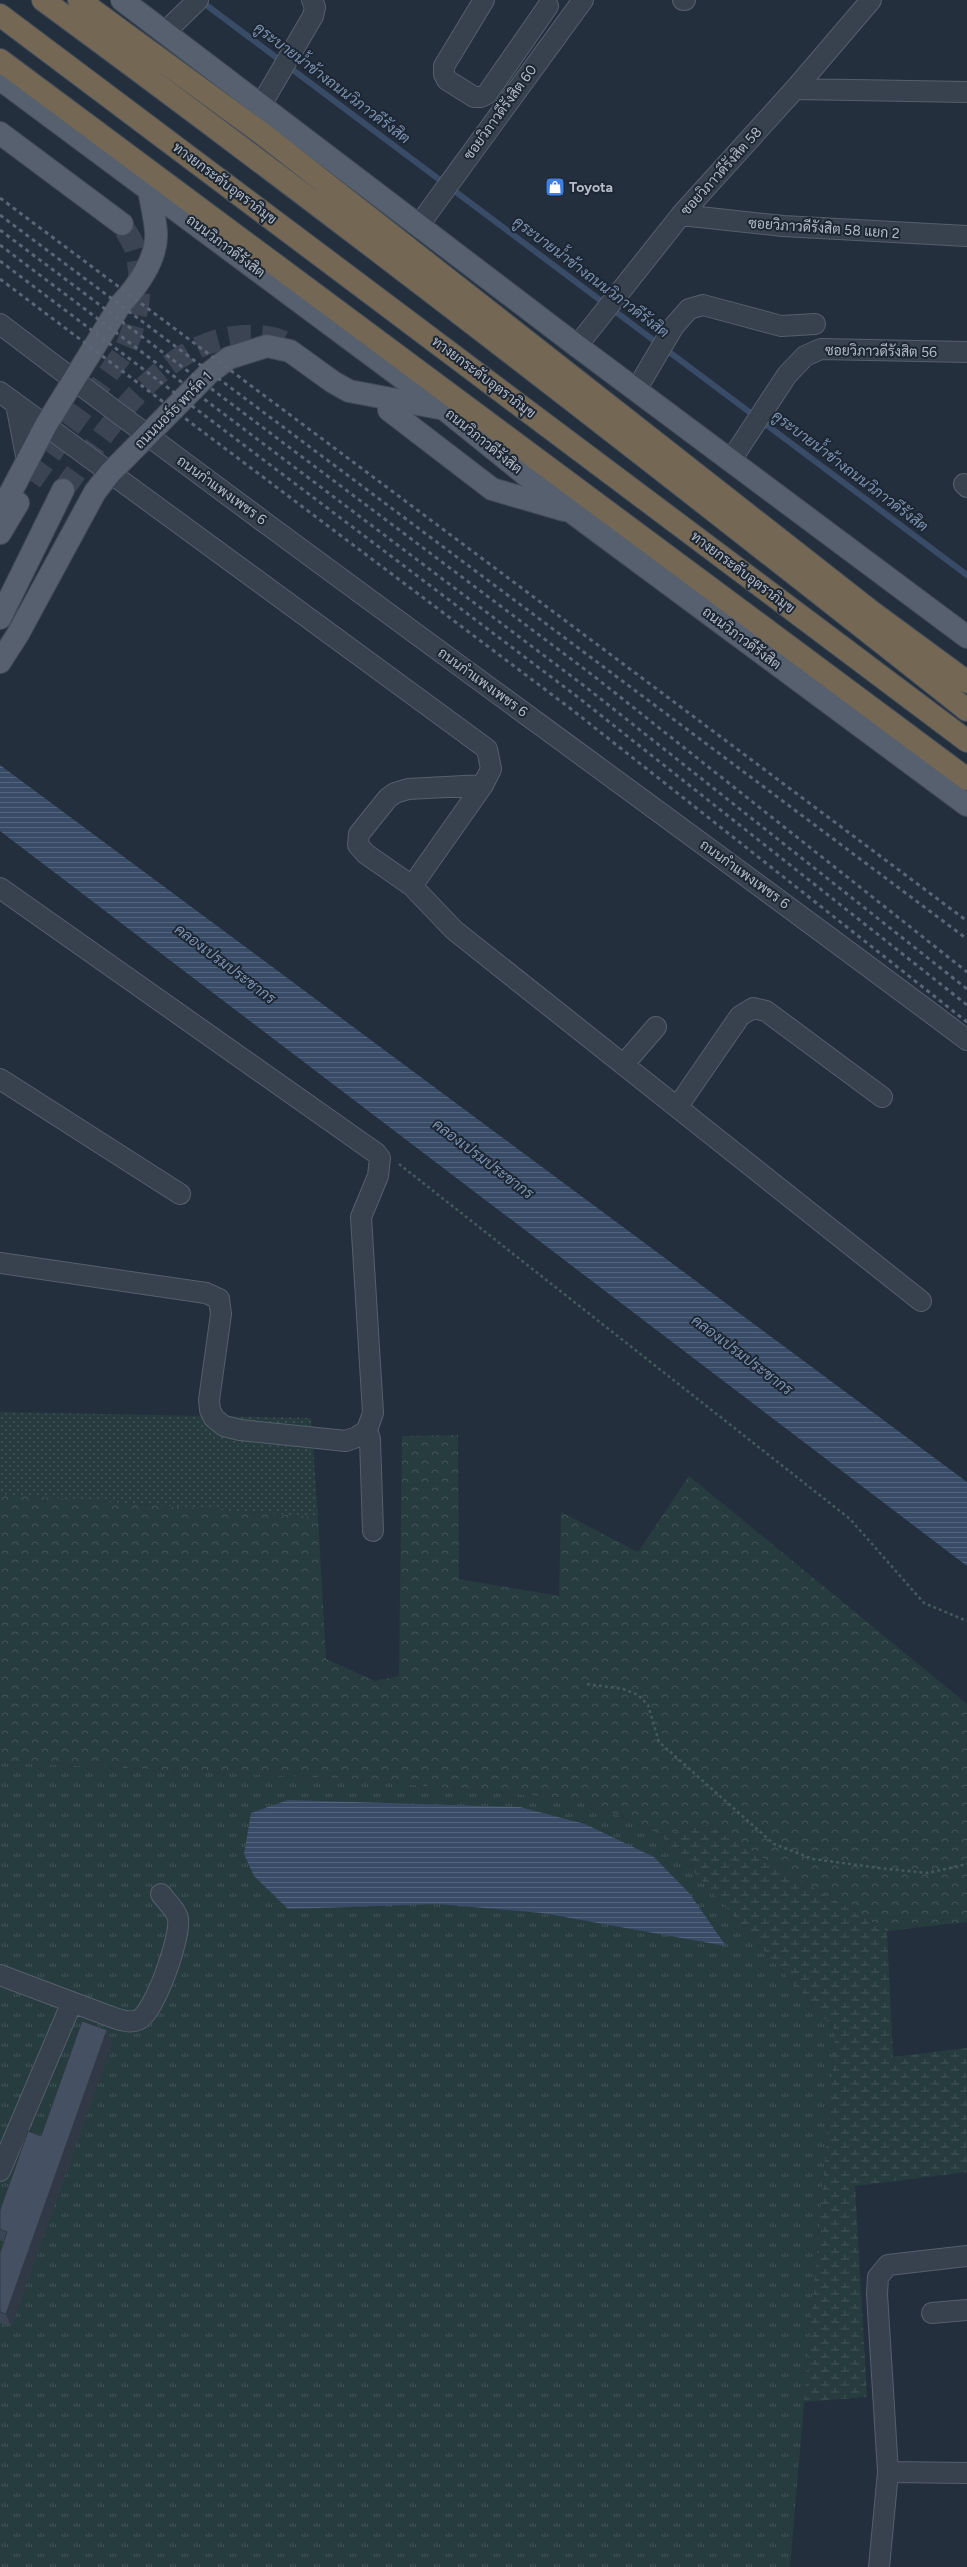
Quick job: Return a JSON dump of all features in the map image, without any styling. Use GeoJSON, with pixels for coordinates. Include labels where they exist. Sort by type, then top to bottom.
{"type":"FeatureCollection","features":[{"type":"Feature","properties":{"kind":"highway","name":"ทางยกระดับอุตราภิมุข"},"geometry":{"type":"LineString","coordinates":[[43,0],[255,155],[669,474],[967,710]]}},
{"type":"Feature","properties":{"kind":"highway"},"geometry":{"type":"LineString","coordinates":[[79,0],[264,135],[868,609],[967,682]]}},
{"type":"Feature","properties":{"kind":"highway","name":"ทางยกระดับอุตราภิมุข"},"geometry":{"type":"LineString","coordinates":[[0,15],[967,741]]}},
{"type":"Feature","properties":{"kind":"highway","name":"ถนนวิภาวดีรังสิต"},"geometry":{"type":"LineString","coordinates":[[0,60],[967,779]]}},
{"type":"Feature","properties":{"kind":"main road"},"geometry":{"type":"LineString","coordinates":[[130,2],[165,32],[577,346],[967,637]]}},
{"type":"Feature","properties":{"kind":"main road","name":"ถนนวิภาวดีรังสิต"},"geometry":{"type":"LineString","coordinates":[[0,79],[149,188],[444,409],[573,513],[967,805]]}},
{"type":"Feature","properties":{"kind":"main road"},"geometry":{"type":"LineString","coordinates":[[0,133],[122,224]]}},
{"type":"Feature","properties":{"kind":"main road"},"geometry":{"type":"LineString","coordinates":[[0,533],[29,471],[46,425],[120,306],[129,295],[154,250],[156,232],[149,188]]}},
{"type":"Feature","properties":{"kind":"main road","name":"ถนนนอร์ธ พาร์ค 1"},"geometry":{"type":"LineString","coordinates":[[0,662],[18,634],[95,492],[110,473],[209,373],[229,358],[267,346],[290,351],[349,391],[444,409]]}},
{"type":"Feature","properties":{"kind":"main road"},"geometry":{"type":"LineString","coordinates":[[389,410],[492,489],[573,513]]}},
{"type":"Feature","properties":{"kind":"main road"},"geometry":{"type":"LineString","coordinates":[[0,513],[29,471]]}},
{"type":"Feature","properties":{"kind":"main road"},"geometry":{"type":"LineString","coordinates":[[0,618],[63,490]]}},
{"type":"Feature","properties":{"kind":"street"},"geometry":{"type":"LineString","coordinates":[[261,105],[313,16],[315,7],[312,0]]}},
{"type":"Feature","properties":{"kind":"street"},"geometry":{"type":"LineString","coordinates":[[484,0],[444,66],[444,74],[447,80],[474,97],[481,97],[487,94],[543,3],[568,20]]}},
{"type":"Feature","properties":{"kind":"street","name":"ซอยวิภาวดีรังสิต 60"},"geometry":{"type":"LineString","coordinates":[[419,225],[455,173],[583,0]]}},
{"type":"Feature","properties":{"kind":"street","name":"ซอยวิภาวดีรังสิต 58"},"geometry":{"type":"LineString","coordinates":[[577,346],[681,215],[795,89],[871,0]]}},
{"type":"Feature","properties":{"kind":"street"},"geometry":{"type":"LineString","coordinates":[[165,32],[192,6]]}},
{"type":"Feature","properties":{"kind":"street"},"geometry":{"type":"LineString","coordinates":[[795,89],[967,92]]}},
{"type":"Feature","properties":{"kind":"street","name":"ซอยวิภาวดีรังสิต 58 แยก 2"},"geometry":{"type":"LineString","coordinates":[[681,215],[783,226],[967,236]]}},
{"type":"Feature","properties":{"kind":"street"},"geometry":{"type":"LineString","coordinates":[[636,390],[668,337],[689,309],[703,305],[782,326],[815,324]]}},
{"type":"Feature","properties":{"kind":"street","name":"ถนนกำแพงเพชร 6"},"geometry":{"type":"LineString","coordinates":[[0,324],[148,436],[808,920],[967,1040]]}},
{"type":"Feature","properties":{"kind":"street","name":"ซอยวิภาวดีรังสิต 56"},"geometry":{"type":"LineString","coordinates":[[731,460],[787,375],[805,356],[821,349],[967,352]]}},
{"type":"Feature","properties":{"kind":"street"},"geometry":{"type":"LineString","coordinates":[[0,392],[487,749],[491,768],[483,785],[412,886]]}},
{"type":"Feature","properties":{"kind":"street"},"geometry":{"type":"LineString","coordinates":[[16,404],[29,471]]}},
{"type":"Feature","properties":{"kind":"street"},"geometry":{"type":"LineString","coordinates":[[483,785],[408,789],[394,793],[388,798],[360,834],[358,845],[366,854],[412,886],[454,930],[678,1106],[921,1301]]}},
{"type":"Feature","properties":{"kind":"street"},"geometry":{"type":"LineString","coordinates":[[0,888],[376,1152],[380,1158],[378,1176],[361,1217],[373,1413],[366,1430],[357,1438],[346,1441],[240,1430],[224,1426],[214,1418],[209,1400],[221,1314],[219,1299],[206,1293],[0,1263]]}},
{"type":"Feature","properties":{"kind":"street"},"geometry":{"type":"LineString","coordinates":[[678,1106],[740,1016],[753,1008],[766,1010],[882,1097]]}},
{"type":"Feature","properties":{"kind":"street"},"geometry":{"type":"LineString","coordinates":[[624,1064],[656,1027]]}},
{"type":"Feature","properties":{"kind":"street"},"geometry":{"type":"LineString","coordinates":[[0,1079],[180,1194]]}},
{"type":"Feature","properties":{"kind":"street"},"geometry":{"type":"LineString","coordinates":[[366,1430],[370,1439],[373,1531]]}},
{"type":"Feature","properties":{"kind":"street"},"geometry":{"type":"LineString","coordinates":[[0,1975],[126,2021],[139,2020],[150,2011],[156,1998],[179,1929],[178,1917],[161,1894]]}},
{"type":"Feature","properties":{"kind":"street"},"geometry":{"type":"LineString","coordinates":[[0,2171],[72,2002]]}},
{"type":"Feature","properties":{"kind":"street"},"geometry":{"type":"LineString","coordinates":[[879,2567],[888,2472],[878,2277],[888,2265],[967,2256]]}},
{"type":"Feature","properties":{"kind":"street"},"geometry":{"type":"LineString","coordinates":[[932,2313],[967,2310]]}},
{"type":"Feature","properties":{"kind":"street"},"geometry":{"type":"LineString","coordinates":[[888,2472],[967,2472]]}},
{"type":"Feature","properties":{"kind":"path"},"geometry":{"type":"LineString","coordinates":[[380,1158],[398,1163],[850,1519],[924,1603],[967,1621]]}},
{"type":"Feature","properties":{"kind":"path"},"geometry":{"type":"LineString","coordinates":[[587,1684],[623,1689],[638,1695],[648,1705],[659,1742],[774,1844],[813,1859],[887,1869],[928,1873],[967,1864]]}},
{"type":"Feature","properties":{"kind":"green space"},"geometry":{"type":"Polygon","coordinates":[[[0,1412],[311,1418],[318,1517],[0,1494],[0,1412]]]}},
{"type":"Feature","properties":{"kind":"green space"},"geometry":{"type":"Polygon","coordinates":[[[458,1435],[459,1579],[559,1596],[561,1512],[638,1552],[689,1476],[967,1704],[967,1922],[887,1931],[707,1825],[661,1835],[584,1800],[335,1778],[0,1762],[0,1494],[318,1517],[326,1659],[375,1681],[399,1676],[402,1436],[458,1435]]]}},
{"type":"Feature","properties":{"kind":"green space"},"geometry":{"type":"Polygon","coordinates":[[[0,1762],[335,1778],[584,1800],[661,1835],[836,2031],[790,2567],[0,2567],[0,1762]]]}},
{"type":"Feature","properties":{"kind":"green space"},"geometry":{"type":"Polygon","coordinates":[[[707,1825],[887,1931],[893,2057],[967,2048],[967,2172],[855,2186],[867,2397],[804,2402],[836,2031],[661,1835],[707,1825]]]}},
{"type":"Feature","properties":{"kind":"water","name":"คลองเปรมประชากร"},"geometry":{"type":"Polygon","coordinates":[[[0,765],[967,1482],[967,1566],[0,831],[0,765]]]}},
{"type":"Feature","properties":{"kind":"water"},"geometry":{"type":"Polygon","coordinates":[[[288,1800],[520,1807],[585,1824],[654,1857],[690,1894],[726,1946],[542,1913],[438,1904],[288,1909],[254,1876],[244,1854],[251,1813],[288,1800]]]}},
{"type":"Feature","properties":{"kind":"building"},"geometry":{"type":"Polygon","coordinates":[[[82,2021],[107,2030],[6,2314],[0,2312],[0,2253],[7,2232],[0,2229],[0,2210],[28,2131],[41,2136],[82,2021]]]}},
{"type":"Feature","properties":{"kind":"waterway","name":"คูระบายน้ำข้างถนนวิภาวดีรังสิต"},"geometry":{"type":"LineString","coordinates":[[201,1],[967,575]]}},
{"type":"Feature","properties":{"kind":"tunnel"},"geometry":{"type":"LineString","coordinates":[[31,481],[124,352],[129,340],[138,303],[139,277],[135,248],[122,224]]}},
{"type":"Feature","properties":{"kind":"tunnel"},"geometry":{"type":"LineString","coordinates":[[63,490],[98,441],[139,392],[161,371],[186,354],[213,342],[243,336],[267,337],[289,345]]}},
{"type":"Feature","properties":{"kind":"railway"},"geometry":{"type":"LineString","coordinates":[[0,198],[967,921]]}},
{"type":"Feature","properties":{"kind":"railway"},"geometry":{"type":"LineString","coordinates":[[0,215],[967,939]]}},
{"type":"Feature","properties":{"kind":"railway"},"geometry":{"type":"LineString","coordinates":[[0,230],[595,677],[967,972]]}},
{"type":"Feature","properties":{"kind":"railway"},"geometry":{"type":"LineString","coordinates":[[0,245],[587,688],[967,989]]}},
{"type":"Feature","properties":{"kind":"railway"},"geometry":{"type":"LineString","coordinates":[[0,261],[579,698],[967,1005]]}},
{"type":"Feature","properties":{"kind":"railway"},"geometry":{"type":"LineString","coordinates":[[0,279],[571,709],[967,1022]]}},
{"type":"Feature","properties":{"kind":"place","name":"Toyota"},"geometry":{"type":"Point","coordinates":[555,187]}}]}
